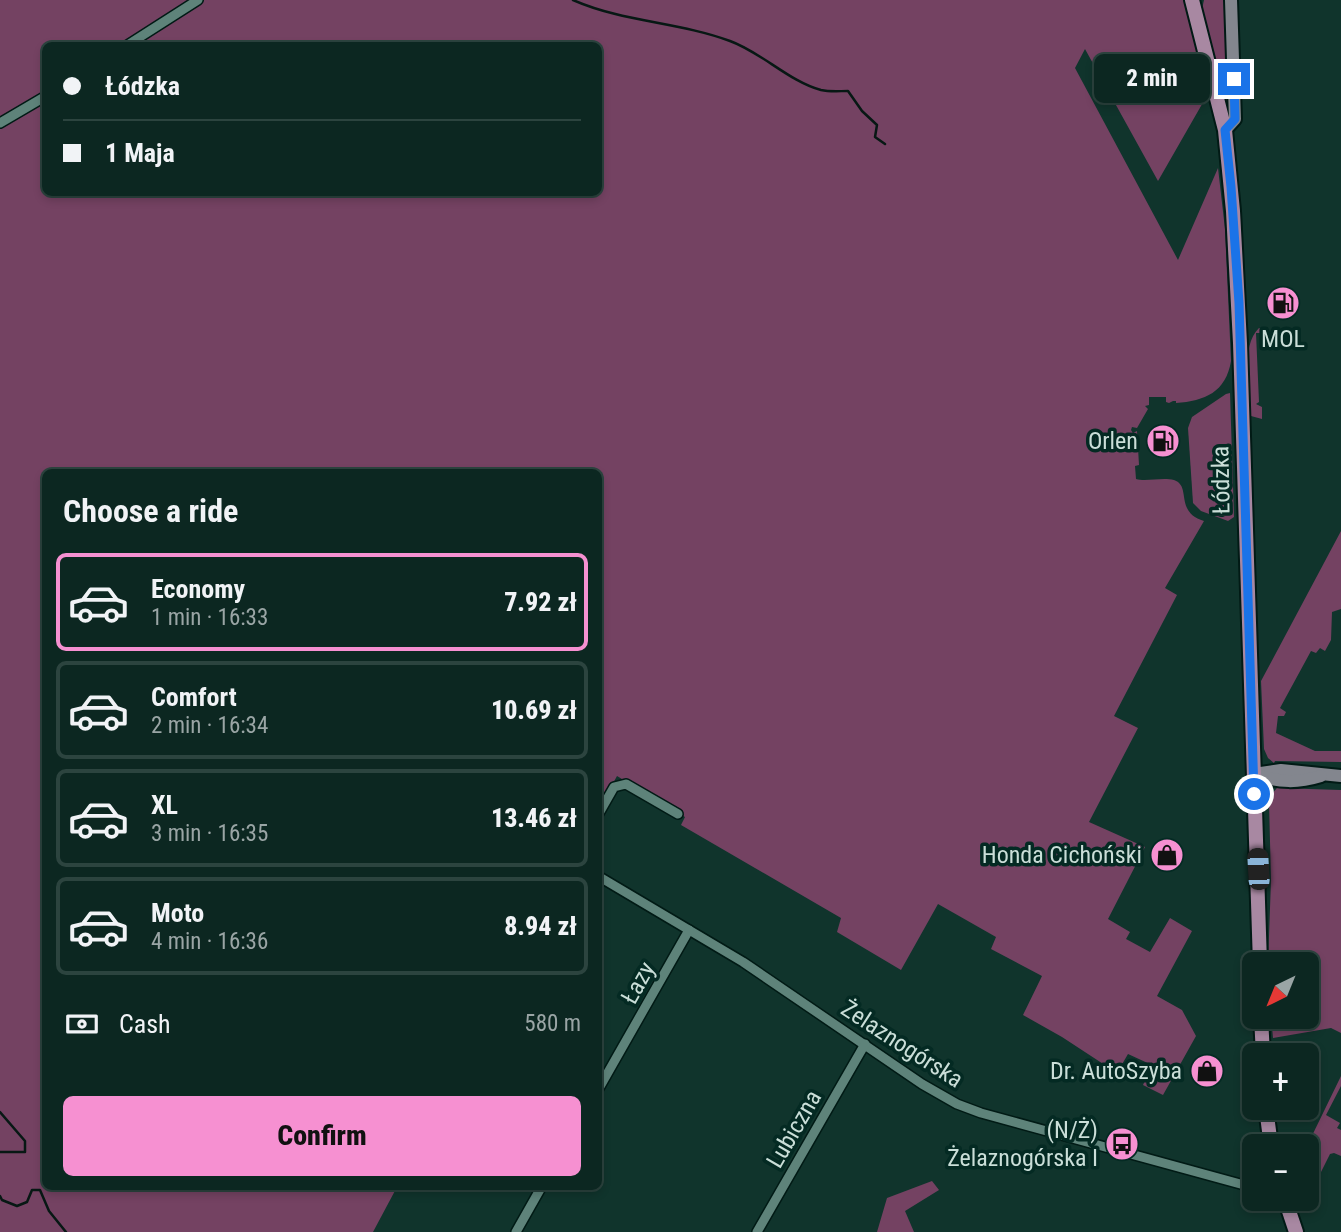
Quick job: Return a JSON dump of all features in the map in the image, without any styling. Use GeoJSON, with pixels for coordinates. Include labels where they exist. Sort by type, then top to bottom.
{"type":"FeatureCollection","features":[{"type":"Feature","properties":{"kind":"main road","name":"Łódzka"},"geometry":{"type":"LineString","coordinates":[[1192,0],[1225,130],[1233,199],[1239,295],[1260,952]]}},
{"type":"Feature","properties":{"kind":"main road"},"geometry":{"type":"LineString","coordinates":[[1288,1211],[1296,1232]]}},
{"type":"Feature","properties":{"kind":"street"},"geometry":{"type":"LineString","coordinates":[[132,42],[198,0]]}},
{"type":"Feature","properties":{"kind":"street"},"geometry":{"type":"LineString","coordinates":[[1225,130],[1235,119],[1231,0]]}},
{"type":"Feature","properties":{"kind":"street"},"geometry":{"type":"LineString","coordinates":[[0,122],[42,98]]}},
{"type":"Feature","properties":{"kind":"street"},"geometry":{"type":"LineString","coordinates":[[1254,774],[1291,770],[1321,776],[1341,776]]}},
{"type":"Feature","properties":{"kind":"street"},"geometry":{"type":"LineString","coordinates":[[602,809],[614,787],[626,784],[678,814]]}},
{"type":"Feature","properties":{"kind":"street","name":"Żelaznogórska"},"geometry":{"type":"LineString","coordinates":[[602,878],[767,977],[929,1088],[968,1108],[1242,1184]]}},
{"type":"Feature","properties":{"kind":"street","name":"Łazy"},"geometry":{"type":"LineString","coordinates":[[602,1083],[689,930]]}},
{"type":"Feature","properties":{"kind":"street","name":"Lubiczna"},"geometry":{"type":"LineString","coordinates":[[757,1232],[865,1044]]}},
{"type":"Feature","properties":{"kind":"street"},"geometry":{"type":"LineString","coordinates":[[516,1232],[540,1190]]}},
{"type":"Feature","properties":{"kind":"shaded area"},"geometry":{"type":"Polygon","coordinates":[[[0,0],[1185,0],[1209,92],[1158,181],[1085,49],[1075,68],[1178,260],[1218,168],[1225,229],[1231,361],[1228,372],[1219,387],[1196,400],[1169,403],[1166,402],[1166,397],[1149,397],[1149,405],[1145,406],[1148,409],[1137,428],[1132,427],[1131,430],[1133,433],[1137,431],[1139,465],[1135,466],[1136,479],[1169,479],[1179,483],[1189,512],[1204,521],[1165,588],[1177,595],[1114,716],[1138,728],[1089,822],[1145,847],[1108,919],[1130,932],[1126,939],[1150,952],[1170,918],[1192,931],[1157,996],[1182,1010],[1196,1036],[1163,1095],[1143,1085],[1152,1065],[1128,1054],[1117,1073],[1023,1015],[1042,976],[991,949],[996,937],[938,904],[901,970],[837,932],[841,918],[681,825],[685,817],[617,776],[602,804],[602,469],[42,469],[42,1190],[395,1190],[373,1232],[0,1232],[0,0]]]}},
{"type":"Feature","properties":{"kind":"shaded area"},"geometry":{"type":"Polygon","coordinates":[[[1204,0],[1226,0],[1228,115],[1202,9],[1204,0]]]}},
{"type":"Feature","properties":{"kind":"shaded area"},"geometry":{"type":"Polygon","coordinates":[[[1259,328],[1265,328],[1269,333],[1256,333],[1259,402],[1256,404],[1262,407],[1262,419],[1251,416],[1247,370],[1249,346],[1253,336],[1259,328]]]}},
{"type":"Feature","properties":{"kind":"shaded area"},"geometry":{"type":"Polygon","coordinates":[[[1230,393],[1234,517],[1228,521],[1201,511],[1193,503],[1188,428],[1192,417],[1230,393]]]}},
{"type":"Feature","properties":{"kind":"shaded area"},"geometry":{"type":"Polygon","coordinates":[[[1341,531],[1341,609],[1332,612],[1331,640],[1325,651],[1320,648],[1316,653],[1311,651],[1280,708],[1286,712],[1284,716],[1278,716],[1276,733],[1315,751],[1341,751],[1341,762],[1274,763],[1264,749],[1261,681],[1341,531]]]}},
{"type":"Feature","properties":{"kind":"shaded area"},"geometry":{"type":"Polygon","coordinates":[[[1277,788],[1341,790],[1341,1033],[1331,1028],[1273,1038],[1272,1029],[1320,1029],[1320,952],[1268,952],[1270,796],[1277,788]]]}},
{"type":"Feature","properties":{"kind":"shaded area"},"geometry":{"type":"Polygon","coordinates":[[[1341,1076],[1341,1086],[1326,1115],[1340,1123],[1337,1128],[1341,1130],[1341,1156],[1330,1154],[1319,1176],[1319,1134],[1313,1134],[1341,1076]]]}},
{"type":"Feature","properties":{"kind":"shaded area"},"geometry":{"type":"Polygon","coordinates":[[[932,1181],[939,1190],[905,1211],[914,1232],[877,1232],[887,1198],[932,1181]]]}},
{"type":"Feature","properties":{"kind":"waterway"},"geometry":{"type":"LineString","coordinates":[[573,0],[611,13],[730,41],[809,86],[824,91],[848,91],[862,111],[877,125],[875,137],[885,144]]}},
{"type":"Feature","properties":{"kind":"waterway"},"geometry":{"type":"LineString","coordinates":[[0,1112],[25,1141],[25,1152],[0,1152]]}},
{"type":"Feature","properties":{"kind":"waterway"},"geometry":{"type":"LineString","coordinates":[[0,1196],[2,1200],[17,1206],[27,1202],[32,1190],[40,1190],[49,1211],[66,1232]]}},
{"type":"Feature","properties":{"kind":"place","name":"MOL"},"geometry":{"type":"Point","coordinates":[1283,303]}},
{"type":"Feature","properties":{"kind":"place","name":"Orlen"},"geometry":{"type":"Point","coordinates":[1163,441]}},
{"type":"Feature","properties":{"kind":"place","name":"Honda Cichoński"},"geometry":{"type":"Point","coordinates":[1167,855]}},
{"type":"Feature","properties":{"kind":"place","name":"Dr. AutoSzyba"},"geometry":{"type":"Point","coordinates":[1207,1071]}},
{"type":"Feature","properties":{"kind":"place","name":"(N/Ż) Żelaznogórska I"},"geometry":{"type":"Point","coordinates":[1122,1144]}},
{"type":"Feature","properties":{"kind":"route"},"geometry":{"type":"LineString","coordinates":[[1234,79],[1235,119],[1225,130],[1239,303],[1254,794]]}}]}
